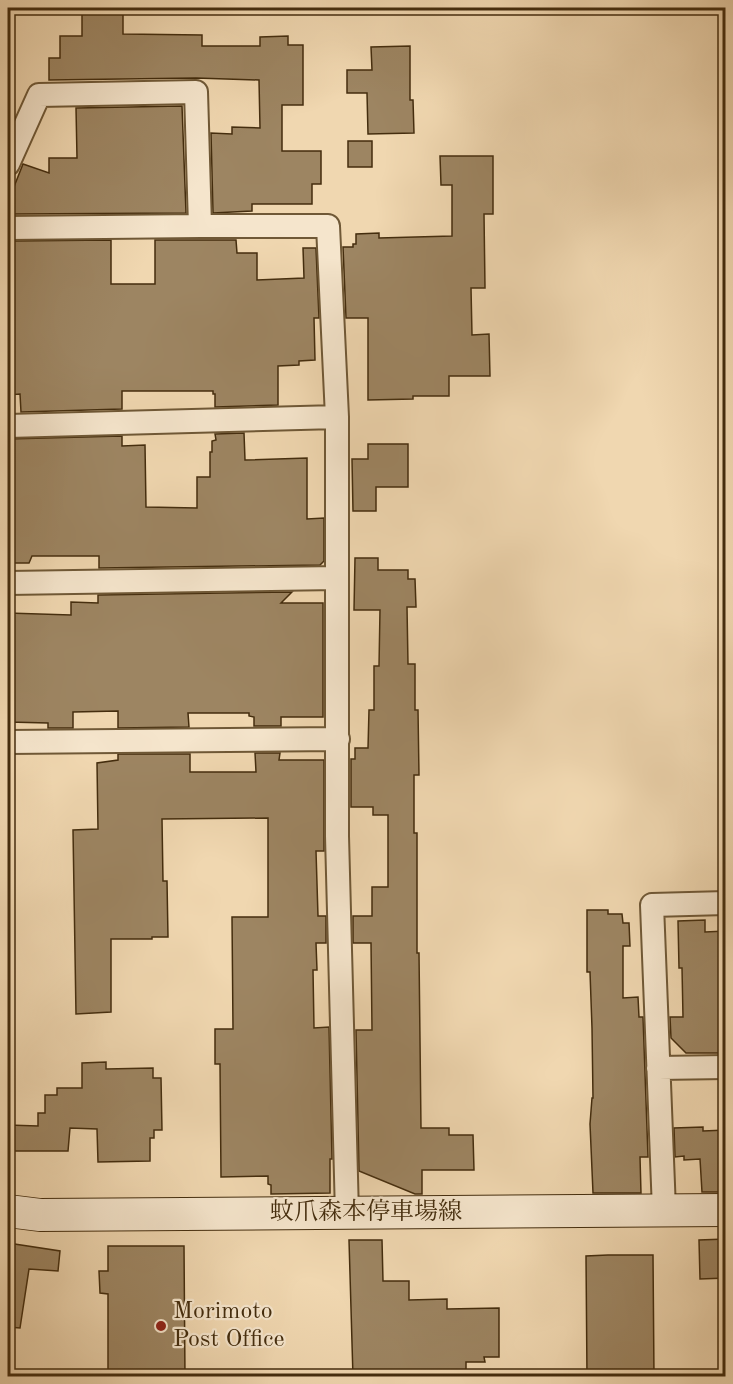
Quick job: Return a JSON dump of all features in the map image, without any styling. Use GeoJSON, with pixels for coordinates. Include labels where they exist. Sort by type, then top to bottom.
{"type":"FeatureCollection","features":[{"type":"Feature","properties":{"kind":"main road","name":"蚊爪森本停車場線"},"geometry":{"type":"LineString","coordinates":[[8,1211],[40,1215],[726,1210]]}},
{"type":"Feature","properties":{"kind":"street"},"geometry":{"type":"LineString","coordinates":[[8,164],[39,96],[196,92],[200,226]]}},
{"type":"Feature","properties":{"kind":"street"},"geometry":{"type":"LineString","coordinates":[[8,228],[328,226],[337,417],[338,836],[347,1214]]}},
{"type":"Feature","properties":{"kind":"street"},"geometry":{"type":"LineString","coordinates":[[8,426],[337,417]]}},
{"type":"Feature","properties":{"kind":"street"},"geometry":{"type":"LineString","coordinates":[[8,583],[337,578]]}},
{"type":"Feature","properties":{"kind":"street"},"geometry":{"type":"LineString","coordinates":[[8,742],[338,739]]}},
{"type":"Feature","properties":{"kind":"street"},"geometry":{"type":"LineString","coordinates":[[664,1210],[652,905],[726,903]]}},
{"type":"Feature","properties":{"kind":"street"},"geometry":{"type":"LineString","coordinates":[[658,1068],[726,1067]]}},
{"type":"Feature","properties":{"kind":"building"},"geometry":{"type":"Polygon","coordinates":[[[82,8],[123,8],[123,34],[202,35],[202,46],[260,46],[260,37],[288,36],[288,45],[303,45],[303,105],[282,105],[282,151],[321,151],[321,184],[312,184],[312,204],[252,204],[252,211],[213,213],[211,133],[232,134],[232,127],[260,128],[259,80],[196,78],[49,80],[49,58],[60,58],[60,36],[82,36],[82,8]]]}},
{"type":"Feature","properties":{"kind":"building"},"geometry":{"type":"Polygon","coordinates":[[[410,46],[410,100],[413,100],[414,133],[368,134],[367,93],[347,93],[347,70],[372,70],[371,47],[410,46]]]}},
{"type":"Feature","properties":{"kind":"building"},"geometry":{"type":"Polygon","coordinates":[[[182,106],[186,213],[12,214],[12,211],[8,209],[8,202],[23,164],[49,173],[49,158],[77,158],[76,108],[182,106]]]}},
{"type":"Feature","properties":{"kind":"building"},"geometry":{"type":"Polygon","coordinates":[[[348,141],[372,141],[372,167],[348,167],[348,141]]]}},
{"type":"Feature","properties":{"kind":"building"},"geometry":{"type":"Polygon","coordinates":[[[440,156],[493,156],[493,214],[484,214],[485,288],[471,288],[472,335],[489,334],[490,376],[449,376],[449,396],[368,400],[368,318],[346,318],[343,247],[353,247],[353,244],[356,244],[356,234],[379,233],[379,238],[452,236],[452,185],[441,185],[440,156]]]}},
{"type":"Feature","properties":{"kind":"building"},"geometry":{"type":"Polygon","coordinates":[[[111,240],[111,284],[155,284],[155,240],[236,240],[237,253],[257,253],[257,280],[304,278],[303,248],[316,248],[319,318],[314,318],[315,360],[299,361],[299,365],[278,366],[278,405],[215,407],[213,391],[122,391],[122,409],[21,412],[20,394],[8,395],[8,249],[12,249],[12,241],[111,240]]]}},
{"type":"Feature","properties":{"kind":"building"},"geometry":{"type":"Polygon","coordinates":[[[244,433],[245,460],[307,458],[307,519],[324,518],[324,561],[320,565],[99,568],[99,556],[32,556],[29,563],[8,563],[8,439],[122,436],[122,446],[145,445],[146,507],[197,508],[197,477],[210,477],[210,452],[212,452],[212,441],[216,440],[215,434],[244,433]]]}},
{"type":"Feature","properties":{"kind":"building"},"geometry":{"type":"Polygon","coordinates":[[[368,444],[408,444],[408,487],[376,487],[376,511],[353,511],[352,459],[368,459],[368,444]]]}},
{"type":"Feature","properties":{"kind":"building"},"geometry":{"type":"Polygon","coordinates":[[[355,558],[378,558],[378,570],[408,570],[408,579],[415,579],[416,607],[407,607],[408,664],[415,664],[415,710],[418,710],[419,775],[414,775],[414,833],[417,833],[421,1128],[449,1128],[449,1135],[473,1135],[474,1170],[422,1170],[422,1194],[415,1194],[359,1171],[356,1030],[372,1030],[371,943],[353,943],[353,916],[372,916],[372,887],[388,887],[388,815],[373,815],[373,807],[351,807],[351,759],[355,759],[355,748],[368,748],[369,710],[374,710],[374,666],[379,666],[380,610],[354,610],[355,558]]]}},
{"type":"Feature","properties":{"kind":"building"},"geometry":{"type":"Polygon","coordinates":[[[292,592],[281,603],[323,603],[323,717],[281,717],[281,726],[254,726],[254,717],[249,716],[249,713],[188,713],[189,727],[118,728],[118,711],[73,712],[73,728],[48,728],[48,723],[8,722],[8,613],[71,615],[71,602],[98,603],[98,595],[292,592]]]}},
{"type":"Feature","properties":{"kind":"building"},"geometry":{"type":"Polygon","coordinates":[[[255,753],[280,753],[279,760],[324,760],[324,851],[316,851],[318,916],[326,916],[326,943],[316,943],[317,970],[313,970],[314,1028],[329,1027],[332,1159],[330,1159],[330,1193],[271,1194],[268,1176],[221,1177],[220,1064],[215,1064],[215,1029],[233,1029],[232,917],[268,917],[268,818],[162,819],[163,881],[167,881],[168,937],[111,939],[111,1012],[76,1014],[73,830],[98,829],[97,763],[118,760],[118,754],[190,754],[190,772],[256,772],[255,753]]]}},
{"type":"Feature","properties":{"kind":"building"},"geometry":{"type":"Polygon","coordinates":[[[587,910],[608,910],[608,914],[622,914],[623,923],[629,923],[630,946],[623,946],[623,998],[638,997],[639,1017],[643,1017],[648,1157],[640,1157],[641,1193],[593,1193],[590,1124],[593,1098],[592,1028],[590,972],[587,972],[587,910]]]}},
{"type":"Feature","properties":{"kind":"building"},"geometry":{"type":"Polygon","coordinates":[[[705,920],[705,932],[726,931],[726,964],[721,964],[722,1013],[726,1013],[726,1053],[686,1053],[671,1038],[670,1017],[683,1017],[678,921],[705,920]]]}},
{"type":"Feature","properties":{"kind":"building"},"geometry":{"type":"Polygon","coordinates":[[[106,1062],[106,1069],[153,1068],[153,1078],[161,1078],[162,1130],[154,1130],[154,1138],[150,1138],[150,1161],[98,1162],[97,1129],[70,1128],[68,1151],[8,1151],[8,1125],[38,1126],[38,1113],[45,1113],[45,1095],[57,1095],[57,1088],[82,1088],[82,1063],[106,1062]]]}},
{"type":"Feature","properties":{"kind":"building"},"geometry":{"type":"Polygon","coordinates":[[[703,1127],[703,1131],[726,1130],[726,1192],[702,1192],[700,1159],[684,1160],[684,1156],[675,1157],[674,1128],[703,1127]]]}},
{"type":"Feature","properties":{"kind":"building"},"geometry":{"type":"Polygon","coordinates":[[[726,1239],[726,1278],[700,1279],[699,1240],[726,1239]]]}},
{"type":"Feature","properties":{"kind":"building"},"geometry":{"type":"Polygon","coordinates":[[[349,1240],[382,1240],[383,1281],[409,1281],[409,1300],[447,1299],[447,1309],[499,1308],[499,1357],[484,1357],[485,1362],[466,1362],[466,1377],[353,1377],[349,1240]]]}},
{"type":"Feature","properties":{"kind":"building"},"geometry":{"type":"Polygon","coordinates":[[[8,1243],[60,1251],[58,1271],[29,1269],[20,1328],[8,1327],[8,1243]]]}},
{"type":"Feature","properties":{"kind":"building"},"geometry":{"type":"Polygon","coordinates":[[[108,1246],[184,1246],[185,1377],[108,1377],[108,1294],[100,1293],[99,1271],[108,1271],[108,1246]]]}},
{"type":"Feature","properties":{"kind":"building"},"geometry":{"type":"Polygon","coordinates":[[[653,1255],[654,1377],[587,1377],[586,1256],[653,1255]]]}},
{"type":"Feature","properties":{"kind":"place","name":"Morimoto Post Office"},"geometry":{"type":"Point","coordinates":[161,1326]}}]}
